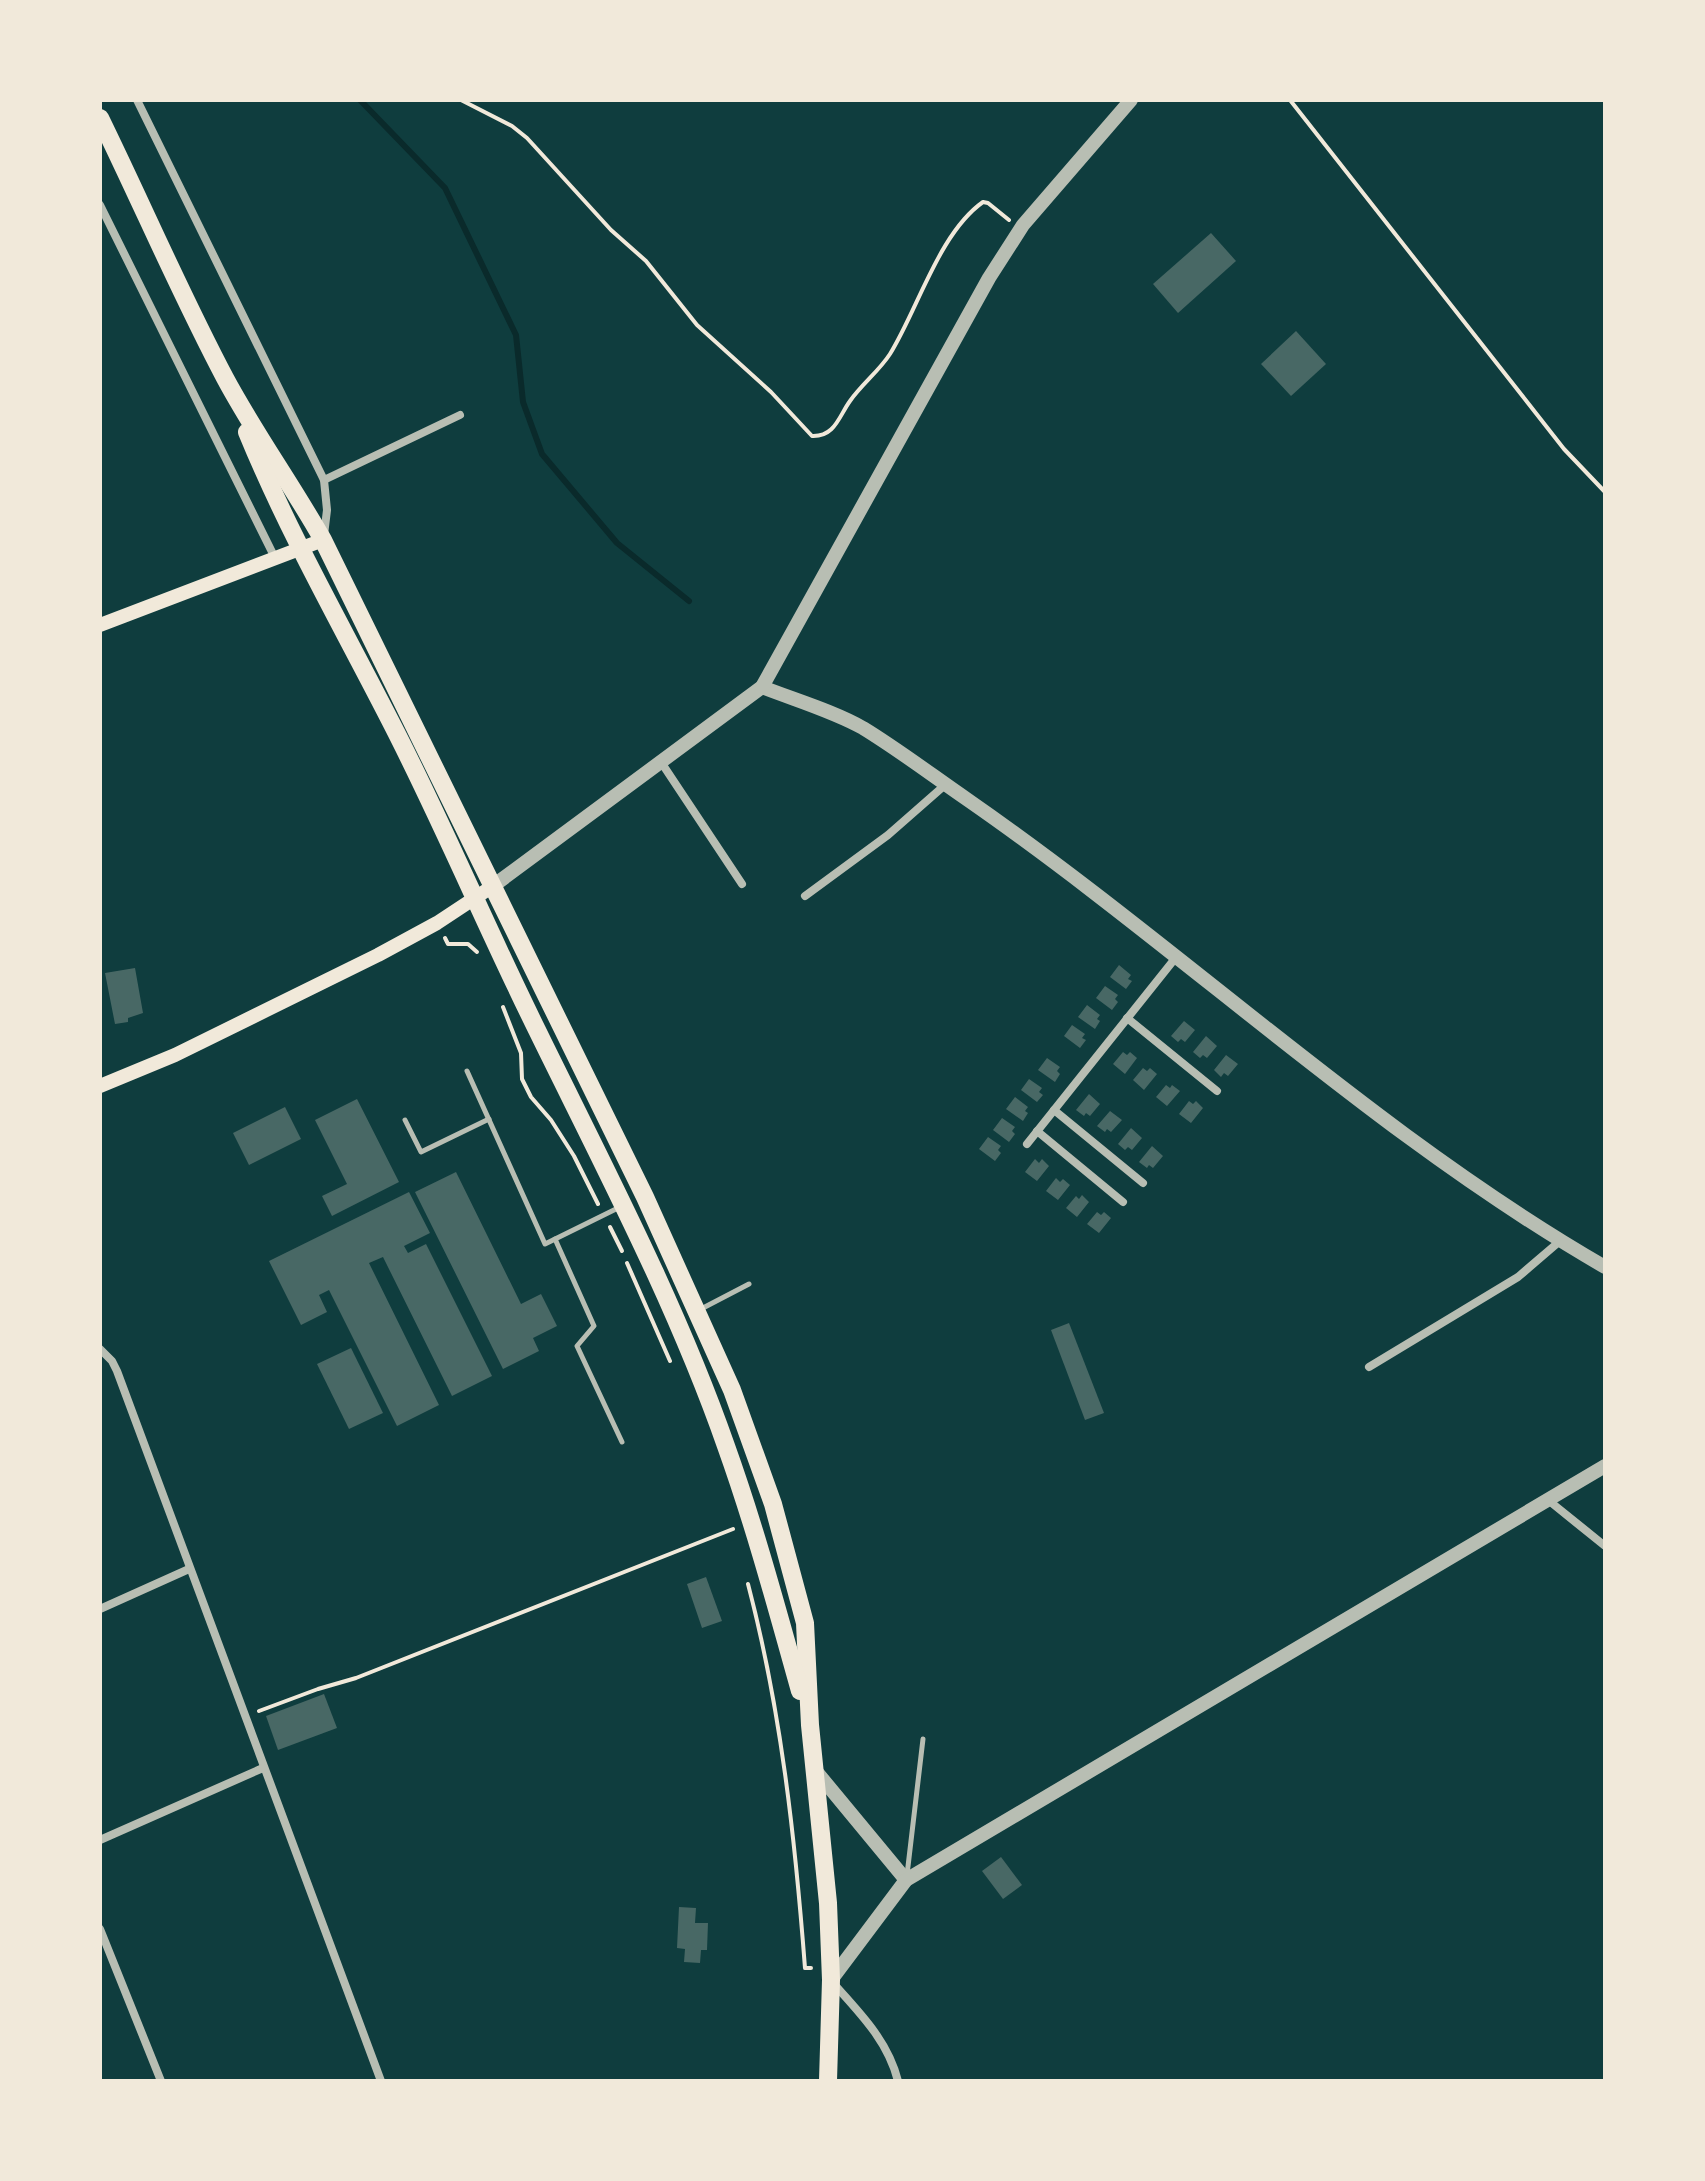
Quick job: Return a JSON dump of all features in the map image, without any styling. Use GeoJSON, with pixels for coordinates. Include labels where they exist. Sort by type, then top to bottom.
{"type":"FeatureCollection","features":[{"type":"Feature","properties":{"kind":"highway"},"geometry":{"type":"LineString","coordinates":[[100,118],[224,375],[323,540],[645,1197],[732,1390],[773,1504],[805,1623],[810,1725],[826,1872],[830,1973],[828,2081]]}},
{"type":"Feature","properties":{"kind":"highway"},"geometry":{"type":"LineString","coordinates":[[224,375],[272,493],[400,739],[473,899],[683,1336],[726,1444],[810,1725]]}},
{"type":"Feature","properties":{"kind":"main road"},"geometry":{"type":"LineString","coordinates":[[100,625],[323,540]]}},
{"type":"Feature","properties":{"kind":"main road"},"geometry":{"type":"LineString","coordinates":[[100,1086],[175,1055],[276,1006],[437,923],[493,886]]}},
{"type":"Feature","properties":{"kind":"street"},"geometry":{"type":"LineString","coordinates":[[137,100],[324,480],[327,510],[323,540]]}},
{"type":"Feature","properties":{"kind":"street"},"geometry":{"type":"LineString","coordinates":[[493,886],[762,687],[989,278],[1020,230],[1067,170],[1131,100]]}},
{"type":"Feature","properties":{"kind":"street"},"geometry":{"type":"LineString","coordinates":[[100,205],[275,558]]}},
{"type":"Feature","properties":{"kind":"street"},"geometry":{"type":"LineString","coordinates":[[324,480],[460,415]]}},
{"type":"Feature","properties":{"kind":"street"},"geometry":{"type":"LineString","coordinates":[[762,687],[861,727],[1019,835],[1177,956],[1320,1072],[1439,1160],[1560,1241],[1605,1267]]}},
{"type":"Feature","properties":{"kind":"street"},"geometry":{"type":"LineString","coordinates":[[661,762],[742,884]]}},
{"type":"Feature","properties":{"kind":"street"},"geometry":{"type":"LineString","coordinates":[[805,896],[888,835],[945,785]]}},
{"type":"Feature","properties":{"kind":"street"},"geometry":{"type":"LineString","coordinates":[[1027,1144],[1177,956]]}},
{"type":"Feature","properties":{"kind":"street"},"geometry":{"type":"LineString","coordinates":[[1127,1018],[1217,1091]]}},
{"type":"Feature","properties":{"kind":"street"},"geometry":{"type":"LineString","coordinates":[[1054,1110],[1143,1183]]}},
{"type":"Feature","properties":{"kind":"street"},"geometry":{"type":"LineString","coordinates":[[1037,1131],[1123,1202]]}},
{"type":"Feature","properties":{"kind":"street"},"geometry":{"type":"LineString","coordinates":[[1369,1367],[1518,1277],[1560,1241]]}},
{"type":"Feature","properties":{"kind":"street"},"geometry":{"type":"LineString","coordinates":[[100,1349],[117,1371],[381,2081]]}},
{"type":"Feature","properties":{"kind":"street"},"geometry":{"type":"LineString","coordinates":[[898,2081],[886,2049],[830,1973],[906,1880],[1605,1466]]}},
{"type":"Feature","properties":{"kind":"street"},"geometry":{"type":"LineString","coordinates":[[1548,1500],[1605,1546]]}},
{"type":"Feature","properties":{"kind":"street"},"geometry":{"type":"LineString","coordinates":[[100,1609],[189,1569]]}},
{"type":"Feature","properties":{"kind":"street"},"geometry":{"type":"LineString","coordinates":[[100,1840],[263,1768]]}},
{"type":"Feature","properties":{"kind":"street"},"geometry":{"type":"LineString","coordinates":[[815,1770],[906,1880]]}},
{"type":"Feature","properties":{"kind":"street"},"geometry":{"type":"LineString","coordinates":[[100,1929],[161,2081]]}},
{"type":"Feature","properties":{"kind":"lane"},"geometry":{"type":"LineString","coordinates":[[467,1071],[545,1244],[645,1197]]}},
{"type":"Feature","properties":{"kind":"lane"},"geometry":{"type":"LineString","coordinates":[[405,1120],[421,1152],[489,1119]]}},
{"type":"Feature","properties":{"kind":"lane"},"geometry":{"type":"LineString","coordinates":[[555,1239],[594,1326],[577,1346],[622,1442]]}},
{"type":"Feature","properties":{"kind":"lane"},"geometry":{"type":"LineString","coordinates":[[696,1311],[749,1284]]}},
{"type":"Feature","properties":{"kind":"lane"},"geometry":{"type":"LineString","coordinates":[[906,1880],[923,1739]]}},
{"type":"Feature","properties":{"kind":"path"},"geometry":{"type":"LineString","coordinates":[[461,100],[512,126],[527,138],[611,230],[646,261],[697,325],[771,392],[812,436],[824,435],[836,425],[850,401],[889,356],[927,280],[966,215],[983,202],[988,203],[1020,230]]}},
{"type":"Feature","properties":{"kind":"path"},"geometry":{"type":"LineString","coordinates":[[1290,100],[1555,438],[1605,492]]}},
{"type":"Feature","properties":{"kind":"path"},"geometry":{"type":"LineString","coordinates":[[437,923],[448,944],[468,944],[480,956]]}},
{"type":"Feature","properties":{"kind":"path"},"geometry":{"type":"LineString","coordinates":[[499,998],[521,1053],[522,1079],[526,1088],[574,1156],[673,1366]]}},
{"type":"Feature","properties":{"kind":"path"},"geometry":{"type":"LineString","coordinates":[[729,1516],[736,1537]]}},
{"type":"Feature","properties":{"kind":"path"},"geometry":{"type":"LineString","coordinates":[[245,1716],[356,1678],[733,1529]]}},
{"type":"Feature","properties":{"kind":"path"},"geometry":{"type":"LineString","coordinates":[[746,1576],[778,1719],[796,1847],[805,1968],[830,1973]]}},
{"type":"Feature","properties":{"kind":"building"},"geometry":{"type":"Polygon","coordinates":[[[1211,233],[1236,261],[1178,313],[1153,284],[1211,233]]]}},
{"type":"Feature","properties":{"kind":"building"},"geometry":{"type":"Polygon","coordinates":[[[1296,331],[1326,364],[1291,396],[1261,364],[1296,331]]]}},
{"type":"Feature","properties":{"kind":"building"},"geometry":{"type":"Polygon","coordinates":[[[1119,965],[1131,975],[1128,979],[1132,981],[1126,989],[1110,977],[1119,965]]]}},
{"type":"Feature","properties":{"kind":"building"},"geometry":{"type":"Polygon","coordinates":[[[135,968],[143,1013],[128,1018],[128,1022],[115,1024],[105,973],[135,968]]]}},
{"type":"Feature","properties":{"kind":"building"},"geometry":{"type":"Polygon","coordinates":[[[1105,986],[1118,995],[1115,999],[1118,1002],[1112,1010],[1096,998],[1105,986]]]}},
{"type":"Feature","properties":{"kind":"building"},"geometry":{"type":"Polygon","coordinates":[[[1087,1005],[1100,1015],[1095,1029],[1078,1017],[1087,1005]]]}},
{"type":"Feature","properties":{"kind":"building"},"geometry":{"type":"Polygon","coordinates":[[[1184,1021],[1195,1030],[1185,1042],[1181,1039],[1178,1042],[1171,1036],[1184,1021]]]}},
{"type":"Feature","properties":{"kind":"building"},"geometry":{"type":"Polygon","coordinates":[[[1072,1025],[1085,1034],[1082,1038],[1086,1040],[1080,1048],[1064,1036],[1072,1025]]]}},
{"type":"Feature","properties":{"kind":"building"},"geometry":{"type":"Polygon","coordinates":[[[1206,1036],[1217,1046],[1207,1058],[1203,1055],[1200,1058],[1193,1052],[1206,1036]]]}},
{"type":"Feature","properties":{"kind":"building"},"geometry":{"type":"Polygon","coordinates":[[[1123,1052],[1127,1055],[1130,1052],[1137,1058],[1125,1074],[1113,1064],[1123,1052]]]}},
{"type":"Feature","properties":{"kind":"building"},"geometry":{"type":"Polygon","coordinates":[[[1226,1055],[1238,1064],[1228,1076],[1224,1073],[1221,1077],[1214,1070],[1226,1055]]]}},
{"type":"Feature","properties":{"kind":"building"},"geometry":{"type":"Polygon","coordinates":[[[1047,1058],[1060,1067],[1055,1082],[1038,1070],[1047,1058]]]}},
{"type":"Feature","properties":{"kind":"building"},"geometry":{"type":"Polygon","coordinates":[[[1143,1068],[1147,1071],[1150,1068],[1157,1074],[1144,1090],[1133,1080],[1143,1068]]]}},
{"type":"Feature","properties":{"kind":"building"},"geometry":{"type":"Polygon","coordinates":[[[1029,1079],[1042,1088],[1039,1092],[1043,1095],[1037,1102],[1021,1090],[1029,1079]]]}},
{"type":"Feature","properties":{"kind":"building"},"geometry":{"type":"Polygon","coordinates":[[[1166,1085],[1180,1091],[1167,1106],[1156,1097],[1166,1085]]]}},
{"type":"Feature","properties":{"kind":"building"},"geometry":{"type":"Polygon","coordinates":[[[1089,1094],[1100,1104],[1090,1116],[1086,1113],[1084,1116],[1076,1110],[1089,1094]]]}},
{"type":"Feature","properties":{"kind":"building"},"geometry":{"type":"Polygon","coordinates":[[[1015,1097],[1028,1107],[1023,1121],[1006,1109],[1015,1097]]]}},
{"type":"Feature","properties":{"kind":"building"},"geometry":{"type":"Polygon","coordinates":[[[357,1099],[399,1182],[332,1216],[322,1196],[347,1184],[315,1120],[357,1099]]]}},
{"type":"Feature","properties":{"kind":"building"},"geometry":{"type":"Polygon","coordinates":[[[1189,1101],[1193,1104],[1196,1101],[1203,1108],[1191,1123],[1179,1114],[1189,1101]]]}},
{"type":"Feature","properties":{"kind":"building"},"geometry":{"type":"Polygon","coordinates":[[[285,1107],[301,1139],[249,1165],[233,1133],[285,1107]]]}},
{"type":"Feature","properties":{"kind":"building"},"geometry":{"type":"Polygon","coordinates":[[[1110,1111],[1122,1120],[1111,1132],[1107,1129],[1105,1132],[1097,1126],[1110,1111]]]}},
{"type":"Feature","properties":{"kind":"building"},"geometry":{"type":"Polygon","coordinates":[[[1002,1118],[1015,1127],[1012,1131],[1015,1134],[1009,1142],[993,1130],[1002,1118]]]}},
{"type":"Feature","properties":{"kind":"building"},"geometry":{"type":"Polygon","coordinates":[[[1131,1128],[1142,1138],[1132,1150],[1128,1147],[1125,1150],[1118,1144],[1131,1128]]]}},
{"type":"Feature","properties":{"kind":"building"},"geometry":{"type":"Polygon","coordinates":[[[988,1137],[1001,1146],[998,1150],[1001,1153],[995,1161],[979,1149],[988,1137]]]}},
{"type":"Feature","properties":{"kind":"building"},"geometry":{"type":"Polygon","coordinates":[[[1152,1146],[1163,1156],[1153,1168],[1149,1165],[1147,1168],[1139,1162],[1152,1146]]]}},
{"type":"Feature","properties":{"kind":"building"},"geometry":{"type":"Polygon","coordinates":[[[1035,1159],[1039,1163],[1042,1159],[1049,1166],[1037,1181],[1025,1172],[1035,1159]]]}},
{"type":"Feature","properties":{"kind":"building"},"geometry":{"type":"Polygon","coordinates":[[[456,1172],[521,1304],[541,1294],[557,1326],[533,1338],[539,1351],[503,1369],[415,1192],[456,1172]]]}},
{"type":"Feature","properties":{"kind":"building"},"geometry":{"type":"Polygon","coordinates":[[[1056,1178],[1070,1185],[1058,1200],[1046,1191],[1056,1178]]]}},
{"type":"Feature","properties":{"kind":"building"},"geometry":{"type":"Polygon","coordinates":[[[409,1192],[430,1233],[404,1246],[408,1253],[426,1244],[492,1376],[452,1396],[383,1257],[369,1263],[439,1405],[397,1426],[329,1290],[319,1295],[327,1312],[301,1325],[269,1261],[409,1192]]]}},
{"type":"Feature","properties":{"kind":"building"},"geometry":{"type":"Polygon","coordinates":[[[1082,1195],[1089,1202],[1077,1217],[1066,1208],[1076,1196],[1079,1199],[1082,1195]]]}},
{"type":"Feature","properties":{"kind":"building"},"geometry":{"type":"Polygon","coordinates":[[[1097,1212],[1101,1215],[1104,1212],[1111,1218],[1099,1233],[1087,1224],[1097,1212]]]}},
{"type":"Feature","properties":{"kind":"building"},"geometry":{"type":"Polygon","coordinates":[[[1069,1323],[1104,1413],[1085,1420],[1051,1330],[1069,1323]]]}},
{"type":"Feature","properties":{"kind":"building"},"geometry":{"type":"Polygon","coordinates":[[[351,1348],[383,1413],[349,1429],[317,1364],[351,1348]]]}},
{"type":"Feature","properties":{"kind":"building"},"geometry":{"type":"Polygon","coordinates":[[[706,1577],[722,1621],[702,1628],[687,1584],[706,1577]]]}},
{"type":"Feature","properties":{"kind":"building"},"geometry":{"type":"Polygon","coordinates":[[[324,1694],[337,1728],[278,1750],[266,1716],[324,1694]]]}},
{"type":"Feature","properties":{"kind":"building"},"geometry":{"type":"Polygon","coordinates":[[[1001,1857],[1022,1885],[1003,1899],[982,1871],[1001,1857]]]}},
{"type":"Feature","properties":{"kind":"building"},"geometry":{"type":"Polygon","coordinates":[[[679,1907],[696,1908],[695,1923],[708,1923],[707,1950],[701,1950],[700,1963],[684,1962],[685,1949],[677,1948],[679,1907]]]}},
{"type":"Feature","properties":{"kind":"waterway"},"geometry":{"type":"LineString","coordinates":[[360,100],[445,188],[516,335],[523,402],[542,454],[617,543],[689,601]]}}]}
